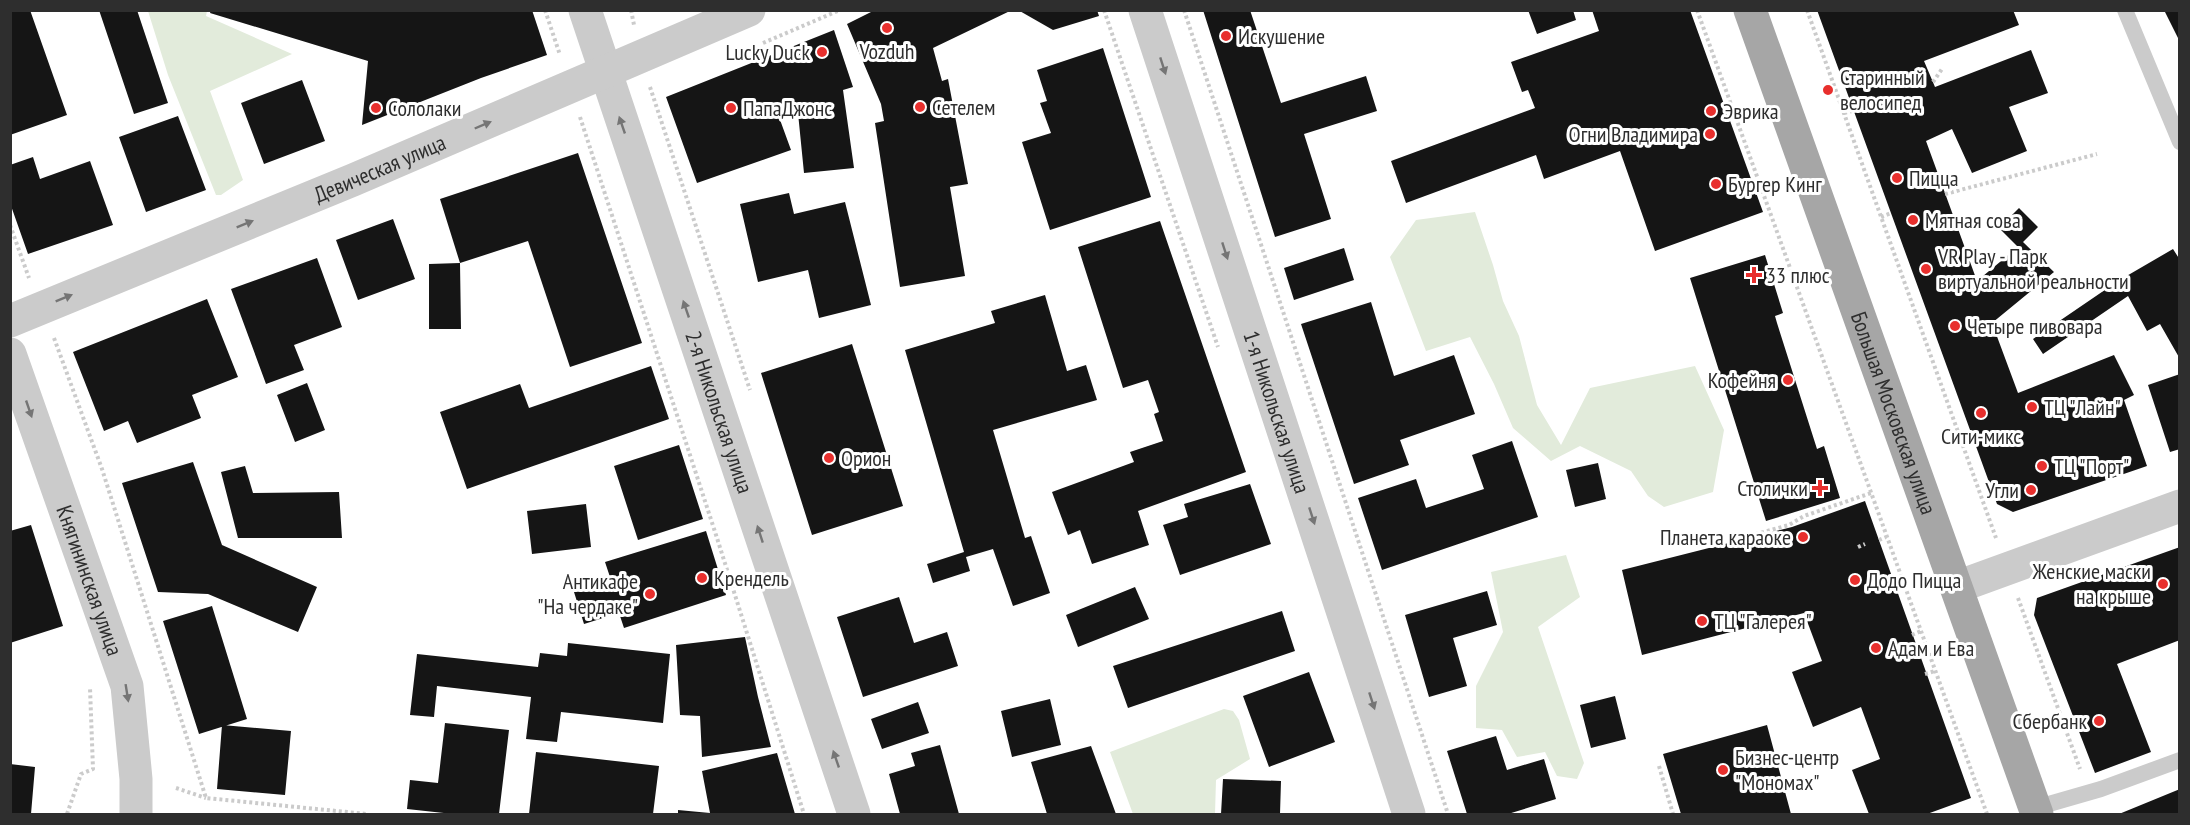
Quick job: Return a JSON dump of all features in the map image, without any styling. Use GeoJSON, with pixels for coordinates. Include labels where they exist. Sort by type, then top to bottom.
{"type":"FeatureCollection","features":[{"type":"Feature","properties":{"kind":"main road","name":"Большая Московская улица"},"geometry":{"type":"LineString","coordinates":[[1750,10],[2036,811]]}},
{"type":"Feature","properties":{"kind":"street","name":"2-я Никольская улица"},"geometry":{"type":"LineString","coordinates":[[585,10],[604,73],[854,814]]}},
{"type":"Feature","properties":{"kind":"street","name":"Девическая улица"},"geometry":{"type":"LineString","coordinates":[[10,321],[353,180],[749,10]]}},
{"type":"Feature","properties":{"kind":"street","name":"1-я Никольская улица"},"geometry":{"type":"LineString","coordinates":[[1145,10],[1409,814]]}},
{"type":"Feature","properties":{"kind":"street","name":"Княгининская улица"},"geometry":{"type":"LineString","coordinates":[[10,354],[127,687],[136,779],[136,814]]}},
{"type":"Feature","properties":{"kind":"street"},"geometry":{"type":"LineString","coordinates":[[1957,587],[2180,506]]}},
{"type":"Feature","properties":{"kind":"lane"},"geometry":{"type":"LineString","coordinates":[[2125,10],[2180,142]]}},
{"type":"Feature","properties":{"kind":"lane"},"geometry":{"type":"LineString","coordinates":[[2036,811],[2180,760]]}},
{"type":"Feature","properties":{"kind":"path"},"geometry":{"type":"LineString","coordinates":[[545,10],[721,549],[804,814]]}},
{"type":"Feature","properties":{"kind":"path"},"geometry":{"type":"LineString","coordinates":[[1184,10],[1448,814]]}},
{"type":"Feature","properties":{"kind":"path"},"geometry":{"type":"LineString","coordinates":[[1697,10],[1987,814]]}},
{"type":"Feature","properties":{"kind":"path"},"geometry":{"type":"LineString","coordinates":[[1807,10],[2089,792]]}},
{"type":"Feature","properties":{"kind":"path"},"geometry":{"type":"LineString","coordinates":[[1933,82],[1942,69]]}},
{"type":"Feature","properties":{"kind":"path"},"geometry":{"type":"LineString","coordinates":[[651,90],[741,361]]}},
{"type":"Feature","properties":{"kind":"path"},"geometry":{"type":"LineString","coordinates":[[1844,113],[1852,111]]}},
{"type":"Feature","properties":{"kind":"path"},"geometry":{"type":"LineString","coordinates":[[1945,194],[2097,154]]}},
{"type":"Feature","properties":{"kind":"path"},"geometry":{"type":"LineString","coordinates":[[1881,217],[1891,213]]}},
{"type":"Feature","properties":{"kind":"path"},"geometry":{"type":"LineString","coordinates":[[10,225],[58,346],[102,469],[206,798]]}},
{"type":"Feature","properties":{"kind":"path"},"geometry":{"type":"LineString","coordinates":[[1738,539],[1789,525],[1804,516],[1870,493]]}},
{"type":"Feature","properties":{"kind":"path"},"geometry":{"type":"LineString","coordinates":[[1879,540],[1886,537]]}},
{"type":"Feature","properties":{"kind":"path"},"geometry":{"type":"LineString","coordinates":[[1858,547],[1865,544]]}},
{"type":"Feature","properties":{"kind":"path"},"geometry":{"type":"LineString","coordinates":[[1912,635],[1921,631]]}},
{"type":"Feature","properties":{"kind":"path"},"geometry":{"type":"LineString","coordinates":[[1925,674],[1935,670]]}},
{"type":"Feature","properties":{"kind":"path"},"geometry":{"type":"LineString","coordinates":[[1659,766],[1673,814]]}},
{"type":"Feature","properties":{"kind":"path"},"geometry":{"type":"LineString","coordinates":[[67,814],[81,774],[93,769]]}},
{"type":"Feature","properties":{"kind":"path"},"geometry":{"type":"LineString","coordinates":[[176,788],[206,798],[367,814]]}},
{"type":"Feature","properties":{"kind":"green space"},"geometry":{"type":"Polygon","coordinates":[[[148,11],[207,11],[206,16],[292,54],[210,91],[243,180],[221,195],[216,195],[168,75],[148,11]]]}},
{"type":"Feature","properties":{"kind":"green space"},"geometry":{"type":"Polygon","coordinates":[[[1475,212],[1503,301],[1519,336],[1537,405],[1561,445],[1590,388],[1695,366],[1724,430],[1713,492],[1664,507],[1648,496],[1631,471],[1580,446],[1551,461],[1513,428],[1470,337],[1426,351],[1390,257],[1416,220],[1475,212]]]}},
{"type":"Feature","properties":{"kind":"green space"},"geometry":{"type":"Polygon","coordinates":[[[1566,555],[1580,597],[1538,627],[1584,763],[1577,779],[1557,776],[1545,752],[1517,757],[1502,730],[1476,728],[1476,686],[1503,632],[1491,572],[1566,555]]]}},
{"type":"Feature","properties":{"kind":"green space"},"geometry":{"type":"Polygon","coordinates":[[[1224,709],[1233,711],[1239,720],[1250,759],[1216,780],[1215,814],[1133,814],[1110,752],[1224,709]]]}},
{"type":"Feature","properties":{"kind":"building"},"geometry":{"type":"Polygon","coordinates":[[[10,10],[30,10],[67,115],[10,135],[10,10]]]}},
{"type":"Feature","properties":{"kind":"building"},"geometry":{"type":"Polygon","coordinates":[[[99,10],[137,10],[168,103],[134,114],[99,10]]]}},
{"type":"Feature","properties":{"kind":"building"},"geometry":{"type":"Polygon","coordinates":[[[211,10],[532,10],[547,55],[481,78],[362,125],[368,61],[210,13],[211,10]]]}},
{"type":"Feature","properties":{"kind":"building"},"geometry":{"type":"Polygon","coordinates":[[[875,10],[1012,10],[933,48],[942,81],[948,79],[968,184],[950,187],[965,276],[900,287],[875,123],[884,121],[881,104],[847,24],[875,10]]]}},
{"type":"Feature","properties":{"kind":"building"},"geometry":{"type":"Polygon","coordinates":[[[1018,10],[1097,10],[1099,16],[1053,30],[1018,10]]]}},
{"type":"Feature","properties":{"kind":"building"},"geometry":{"type":"Polygon","coordinates":[[[1203,10],[1250,10],[1281,103],[1366,76],[1377,111],[1304,134],[1331,219],[1275,237],[1203,10]]]}},
{"type":"Feature","properties":{"kind":"building"},"geometry":{"type":"Polygon","coordinates":[[[1528,10],[1573,10],[1576,20],[1537,34],[1528,10]]]}},
{"type":"Feature","properties":{"kind":"building"},"geometry":{"type":"Polygon","coordinates":[[[1592,10],[1690,10],[1763,212],[1655,251],[1620,151],[1544,179],[1536,155],[1406,203],[1391,161],[1535,108],[1528,90],[1522,92],[1511,62],[1599,31],[1592,10]]]}},
{"type":"Feature","properties":{"kind":"building"},"geometry":{"type":"Polygon","coordinates":[[[1817,10],[2013,10],[2019,25],[1924,61],[1935,87],[2031,50],[2048,93],[2009,107],[2027,151],[1972,173],[1952,129],[1926,141],[1977,281],[2018,247],[1999,228],[2019,208],[2038,227],[2023,242],[2054,272],[1992,323],[2018,393],[2114,355],[2134,395],[2124,400],[2147,466],[2013,512],[1997,504],[1817,10]]]}},
{"type":"Feature","properties":{"kind":"building"},"geometry":{"type":"Polygon","coordinates":[[[2164,10],[2180,10],[2180,42],[2164,10]]]}},
{"type":"Feature","properties":{"kind":"building"},"geometry":{"type":"Polygon","coordinates":[[[834,30],[853,87],[843,90],[854,168],[804,173],[798,113],[779,117],[791,150],[697,183],[666,97],[834,30]]]}},
{"type":"Feature","properties":{"kind":"building"},"geometry":{"type":"Polygon","coordinates":[[[1103,48],[1151,197],[1050,230],[1022,142],[1051,133],[1040,103],[1047,101],[1037,70],[1103,48]]]}},
{"type":"Feature","properties":{"kind":"building"},"geometry":{"type":"Polygon","coordinates":[[[302,80],[325,141],[264,164],[241,103],[302,80]]]}},
{"type":"Feature","properties":{"kind":"building"},"geometry":{"type":"Polygon","coordinates":[[[178,116],[206,190],[146,212],[119,137],[178,116]]]}},
{"type":"Feature","properties":{"kind":"building"},"geometry":{"type":"Polygon","coordinates":[[[578,153],[642,343],[570,367],[528,241],[460,263],[440,199],[578,153]]]}},
{"type":"Feature","properties":{"kind":"building"},"geometry":{"type":"Polygon","coordinates":[[[33,157],[40,179],[90,161],[113,225],[28,254],[10,203],[10,165],[33,157]]]}},
{"type":"Feature","properties":{"kind":"building"},"geometry":{"type":"Polygon","coordinates":[[[789,193],[794,214],[845,202],[871,305],[819,318],[808,270],[758,282],[740,204],[789,193]]]}},
{"type":"Feature","properties":{"kind":"building"},"geometry":{"type":"Polygon","coordinates":[[[393,219],[415,279],[358,300],[336,240],[393,219]]]}},
{"type":"Feature","properties":{"kind":"building"},"geometry":{"type":"Polygon","coordinates":[[[1160,221],[1246,472],[1138,511],[1149,545],[1092,564],[1080,530],[1068,535],[1052,492],[1134,462],[1130,452],[1163,441],[1154,414],[1159,412],[1148,380],[1123,388],[1078,247],[1160,221]]]}},
{"type":"Feature","properties":{"kind":"building"},"geometry":{"type":"Polygon","coordinates":[[[1344,248],[1354,280],[1294,300],[1284,268],[1344,248]]]}},
{"type":"Feature","properties":{"kind":"building"},"geometry":{"type":"Polygon","coordinates":[[[2173,249],[2180,260],[2180,359],[2160,324],[2147,331],[2128,296],[2043,354],[2033,339],[2118,281],[2173,249]]]}},
{"type":"Feature","properties":{"kind":"building"},"geometry":{"type":"Polygon","coordinates":[[[1765,255],[1783,313],[1775,316],[1777,323],[1817,449],[1824,446],[1840,498],[1766,521],[1690,278],[1765,255]]]}},
{"type":"Feature","properties":{"kind":"building"},"geometry":{"type":"Polygon","coordinates":[[[317,258],[342,327],[294,345],[304,370],[266,384],[231,289],[317,258]]]}},
{"type":"Feature","properties":{"kind":"building"},"geometry":{"type":"Polygon","coordinates":[[[460,263],[461,329],[429,329],[429,264],[460,263]]]}},
{"type":"Feature","properties":{"kind":"building"},"geometry":{"type":"Polygon","coordinates":[[[1045,295],[1067,371],[1086,365],[1097,400],[993,430],[1025,538],[1031,536],[1050,593],[1013,606],[993,549],[966,557],[970,571],[933,583],[927,564],[964,552],[905,350],[995,323],[991,311],[1045,295]]]}},
{"type":"Feature","properties":{"kind":"building"},"geometry":{"type":"Polygon","coordinates":[[[207,299],[238,377],[192,395],[201,418],[137,443],[128,421],[104,431],[73,352],[207,299]]]}},
{"type":"Feature","properties":{"kind":"building"},"geometry":{"type":"Polygon","coordinates":[[[1371,302],[1394,376],[1454,355],[1475,414],[1400,440],[1409,465],[1354,484],[1301,324],[1371,302]]]}},
{"type":"Feature","properties":{"kind":"building"},"geometry":{"type":"Polygon","coordinates":[[[852,344],[903,506],[812,535],[761,373],[852,344]]]}},
{"type":"Feature","properties":{"kind":"building"},"geometry":{"type":"Polygon","coordinates":[[[651,366],[669,419],[467,489],[440,412],[520,384],[529,408],[651,366]]]}},
{"type":"Feature","properties":{"kind":"building"},"geometry":{"type":"Polygon","coordinates":[[[2180,374],[2180,449],[2170,452],[2148,385],[2180,374]]]}},
{"type":"Feature","properties":{"kind":"building"},"geometry":{"type":"Polygon","coordinates":[[[307,383],[325,430],[295,442],[277,395],[307,383]]]}},
{"type":"Feature","properties":{"kind":"building"},"geometry":{"type":"Polygon","coordinates":[[[1512,441],[1538,517],[1382,570],[1358,498],[1416,479],[1426,508],[1484,489],[1472,455],[1512,441]]]}},
{"type":"Feature","properties":{"kind":"building"},"geometry":{"type":"Polygon","coordinates":[[[679,445],[703,519],[638,540],[614,466],[679,445]]]}},
{"type":"Feature","properties":{"kind":"building"},"geometry":{"type":"Polygon","coordinates":[[[193,462],[222,545],[317,587],[298,632],[208,594],[158,592],[122,483],[193,462]]]}},
{"type":"Feature","properties":{"kind":"building"},"geometry":{"type":"Polygon","coordinates":[[[1598,463],[1606,499],[1575,507],[1566,470],[1598,463]]]}},
{"type":"Feature","properties":{"kind":"building"},"geometry":{"type":"Polygon","coordinates":[[[245,466],[253,493],[339,492],[342,538],[238,538],[221,472],[245,466]]]}},
{"type":"Feature","properties":{"kind":"building"},"geometry":{"type":"Polygon","coordinates":[[[1250,484],[1271,544],[1180,575],[1163,525],[1188,517],[1184,504],[1250,484]]]}},
{"type":"Feature","properties":{"kind":"building","name":"ТЦ \"Галерея\""},"geometry":{"type":"Polygon","coordinates":[[[1865,501],[1971,798],[1927,814],[1869,814],[1852,770],[1880,759],[1861,707],[1813,727],[1792,672],[1822,661],[1804,613],[1642,655],[1622,570],[1792,527],[1865,501]]]}},
{"type":"Feature","properties":{"kind":"building"},"geometry":{"type":"Polygon","coordinates":[[[586,504],[591,547],[532,554],[527,511],[586,504]]]}},
{"type":"Feature","properties":{"kind":"building"},"geometry":{"type":"Polygon","coordinates":[[[31,525],[63,626],[10,643],[10,531],[31,525]]]}},
{"type":"Feature","properties":{"kind":"building"},"geometry":{"type":"Polygon","coordinates":[[[706,531],[726,595],[624,628],[619,613],[584,624],[574,592],[611,580],[605,562],[706,531]]]}},
{"type":"Feature","properties":{"kind":"building"},"geometry":{"type":"Polygon","coordinates":[[[2180,547],[2180,640],[2117,664],[2151,752],[2095,773],[2034,615],[2037,598],[2180,547]]]}},
{"type":"Feature","properties":{"kind":"building"},"geometry":{"type":"Polygon","coordinates":[[[1135,587],[1149,619],[1078,647],[1066,615],[1135,587]]]}},
{"type":"Feature","properties":{"kind":"building"},"geometry":{"type":"Polygon","coordinates":[[[1487,591],[1497,625],[1453,638],[1467,686],[1429,697],[1405,615],[1487,591]]]}},
{"type":"Feature","properties":{"kind":"building"},"geometry":{"type":"Polygon","coordinates":[[[899,597],[914,643],[947,632],[958,666],[863,697],[837,617],[899,597]]]}},
{"type":"Feature","properties":{"kind":"building"},"geometry":{"type":"Polygon","coordinates":[[[212,606],[247,719],[199,734],[163,621],[212,606]]]}},
{"type":"Feature","properties":{"kind":"building"},"geometry":{"type":"Polygon","coordinates":[[[1282,611],[1295,651],[1128,708],[1113,666],[1282,611]]]}},
{"type":"Feature","properties":{"kind":"building"},"geometry":{"type":"Polygon","coordinates":[[[745,637],[771,747],[702,757],[700,716],[680,715],[676,645],[745,637]]]}},
{"type":"Feature","properties":{"kind":"building"},"geometry":{"type":"Polygon","coordinates":[[[568,643],[670,654],[663,723],[561,712],[557,742],[526,739],[531,697],[437,686],[434,717],[410,715],[417,654],[538,667],[540,653],[567,656],[568,643]]]}},
{"type":"Feature","properties":{"kind":"building"},"geometry":{"type":"Polygon","coordinates":[[[1309,672],[1335,742],[1269,767],[1243,696],[1309,672]]]}},
{"type":"Feature","properties":{"kind":"building"},"geometry":{"type":"Polygon","coordinates":[[[1615,696],[1626,739],[1591,748],[1580,705],[1615,696]]]}},
{"type":"Feature","properties":{"kind":"building"},"geometry":{"type":"Polygon","coordinates":[[[1050,699],[1061,745],[1012,757],[1001,711],[1050,699]]]}},
{"type":"Feature","properties":{"kind":"building"},"geometry":{"type":"Polygon","coordinates":[[[918,702],[929,733],[882,749],[871,719],[918,702]]]}},
{"type":"Feature","properties":{"kind":"building"},"geometry":{"type":"Polygon","coordinates":[[[445,723],[509,730],[499,814],[453,814],[407,809],[410,780],[438,783],[445,723]]]}},
{"type":"Feature","properties":{"kind":"building"},"geometry":{"type":"Polygon","coordinates":[[[222,725],[291,731],[285,795],[217,789],[222,725]]]}},
{"type":"Feature","properties":{"kind":"building","name":"Бизнес-центр \"Мономах\""},"geometry":{"type":"Polygon","coordinates":[[[1767,725],[1791,814],[1681,814],[1663,754],[1767,725]]]}},
{"type":"Feature","properties":{"kind":"building"},"geometry":{"type":"Polygon","coordinates":[[[1496,736],[1507,770],[1544,759],[1556,799],[1508,814],[1467,814],[1447,751],[1496,736]]]}},
{"type":"Feature","properties":{"kind":"building"},"geometry":{"type":"Polygon","coordinates":[[[940,745],[959,814],[900,814],[889,774],[915,766],[911,753],[940,745]]]}},
{"type":"Feature","properties":{"kind":"building"},"geometry":{"type":"Polygon","coordinates":[[[1091,746],[1116,814],[1047,814],[1031,762],[1091,746]]]}},
{"type":"Feature","properties":{"kind":"building"},"geometry":{"type":"Polygon","coordinates":[[[536,752],[659,766],[653,814],[529,814],[536,752]]]}},
{"type":"Feature","properties":{"kind":"building"},"geometry":{"type":"Polygon","coordinates":[[[777,753],[795,814],[678,814],[678,810],[710,813],[702,771],[777,753]]]}},
{"type":"Feature","properties":{"kind":"building"},"geometry":{"type":"Polygon","coordinates":[[[10,764],[35,767],[31,814],[10,814],[10,764]]]}},
{"type":"Feature","properties":{"kind":"building"},"geometry":{"type":"Polygon","coordinates":[[[1223,779],[1281,781],[1280,814],[1221,814],[1223,779]]]}},
{"type":"Feature","properties":{"kind":"building"},"geometry":{"type":"Polygon","coordinates":[[[2180,789],[2180,814],[2119,814],[2180,789]]]}},
{"type":"Feature","properties":{"kind":"place","name":"Vozduh"},"geometry":{"type":"Point","coordinates":[887,28]}},
{"type":"Feature","properties":{"kind":"place","name":"Искушение"},"geometry":{"type":"Point","coordinates":[1226,36]}},
{"type":"Feature","properties":{"kind":"place","name":"Lucky Duck"},"geometry":{"type":"Point","coordinates":[822,52]}},
{"type":"Feature","properties":{"kind":"place","name":"Старинный велосипед"},"geometry":{"type":"Point","coordinates":[1828,90]}},
{"type":"Feature","properties":{"kind":"place","name":"Сетелем"},"geometry":{"type":"Point","coordinates":[920,107]}},
{"type":"Feature","properties":{"kind":"place","name":"Сололаки"},"geometry":{"type":"Point","coordinates":[376,108]}},
{"type":"Feature","properties":{"kind":"place","name":"ПапаДжонс"},"geometry":{"type":"Point","coordinates":[731,108]}},
{"type":"Feature","properties":{"kind":"place","name":"Эврика"},"geometry":{"type":"Point","coordinates":[1711,111]}},
{"type":"Feature","properties":{"kind":"place","name":"Огни Владимира"},"geometry":{"type":"Point","coordinates":[1710,134]}},
{"type":"Feature","properties":{"kind":"place","name":"Пицца"},"geometry":{"type":"Point","coordinates":[1897,178]}},
{"type":"Feature","properties":{"kind":"place","name":"Бургер Кинг"},"geometry":{"type":"Point","coordinates":[1716,184]}},
{"type":"Feature","properties":{"kind":"place","name":"Мятная сова"},"geometry":{"type":"Point","coordinates":[1913,220]}},
{"type":"Feature","properties":{"kind":"place","name":"VR Play - Парк виртуальной реальности"},"geometry":{"type":"Point","coordinates":[1926,269]}},
{"type":"Feature","properties":{"kind":"place","name":"33 плюс"},"geometry":{"type":"Point","coordinates":[1754,275]}},
{"type":"Feature","properties":{"kind":"place","name":"Четыре пивовара"},"geometry":{"type":"Point","coordinates":[1955,326]}},
{"type":"Feature","properties":{"kind":"place","name":"Кофейня"},"geometry":{"type":"Point","coordinates":[1788,380]}},
{"type":"Feature","properties":{"kind":"place","name":"ТЦ \"Лайн\""},"geometry":{"type":"Point","coordinates":[2032,407]}},
{"type":"Feature","properties":{"kind":"place","name":"Сити-микс"},"geometry":{"type":"Point","coordinates":[1981,413]}},
{"type":"Feature","properties":{"kind":"place","name":"Орион"},"geometry":{"type":"Point","coordinates":[829,458]}},
{"type":"Feature","properties":{"kind":"place","name":"ТЦ \"Порт\""},"geometry":{"type":"Point","coordinates":[2042,466]}},
{"type":"Feature","properties":{"kind":"place","name":"Столички"},"geometry":{"type":"Point","coordinates":[1820,488]}},
{"type":"Feature","properties":{"kind":"place","name":"Угли"},"geometry":{"type":"Point","coordinates":[2031,490]}},
{"type":"Feature","properties":{"kind":"place","name":"Планета караоке"},"geometry":{"type":"Point","coordinates":[1803,537]}},
{"type":"Feature","properties":{"kind":"place","name":"Крендель"},"geometry":{"type":"Point","coordinates":[702,578]}},
{"type":"Feature","properties":{"kind":"place","name":"Додо Пицца"},"geometry":{"type":"Point","coordinates":[1855,580]}},
{"type":"Feature","properties":{"kind":"place","name":"Женские маски на крыше"},"geometry":{"type":"Point","coordinates":[2163,584]}},
{"type":"Feature","properties":{"kind":"place","name":"Антикафе \"На чердаке\""},"geometry":{"type":"Point","coordinates":[650,594]}},
{"type":"Feature","properties":{"kind":"place","name":"ТЦ \"Галерея\""},"geometry":{"type":"Point","coordinates":[1702,621]}},
{"type":"Feature","properties":{"kind":"place","name":"Адам и Ева"},"geometry":{"type":"Point","coordinates":[1876,648]}},
{"type":"Feature","properties":{"kind":"place","name":"Сбербанк"},"geometry":{"type":"Point","coordinates":[2099,721]}},
{"type":"Feature","properties":{"kind":"place","name":"Бизнес-центр \"Мономах\""},"geometry":{"type":"Point","coordinates":[1723,770]}}]}
